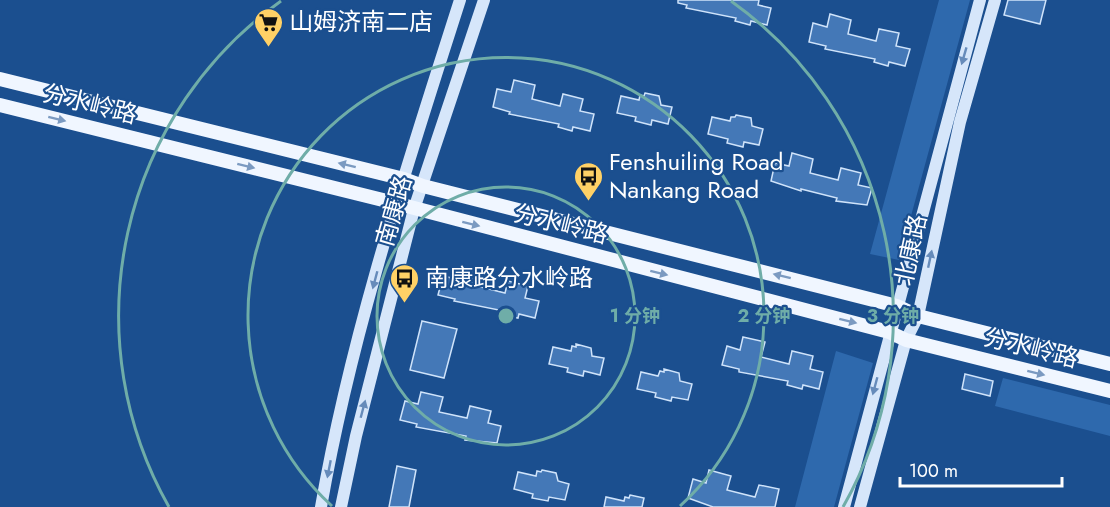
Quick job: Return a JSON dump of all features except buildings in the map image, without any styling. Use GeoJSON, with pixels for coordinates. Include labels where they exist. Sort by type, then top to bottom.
{"type":"FeatureCollection","features":[{"type":"Feature","properties":{"kind":"main road","name":"分水岭路"},"geometry":{"type":"LineString","coordinates":[[0,79],[404,178],[423,186],[897,306],[918,316],[1110,364]]}},
{"type":"Feature","properties":{"kind":"main road","name":"分水岭路"},"geometry":{"type":"LineString","coordinates":[[0,105],[395,203],[889,332],[906,340],[1110,391]]}},
{"type":"Feature","properties":{"kind":"street","name":"南康路"},"geometry":{"type":"LineString","coordinates":[[321,507],[343,396],[395,203],[460,0]]}},
{"type":"Feature","properties":{"kind":"street","name":"南康路"},"geometry":{"type":"LineString","coordinates":[[341,507],[356,436],[414,209],[484,0]]}},
{"type":"Feature","properties":{"kind":"street","name":"北康路"},"geometry":{"type":"LineString","coordinates":[[844,507],[889,332],[980,0]]}},
{"type":"Feature","properties":{"kind":"street","name":"北康路"},"geometry":{"type":"LineString","coordinates":[[860,507],[906,340],[918,316],[960,122],[995,0]]}},
{"type":"Feature","properties":{"kind":"shaded area"},"geometry":{"type":"Polygon","coordinates":[[[939,0],[970,0],[899,260],[870,254],[939,0]]]}},
{"type":"Feature","properties":{"kind":"shaded area"},"geometry":{"type":"Polygon","coordinates":[[[836,351],[873,363],[834,507],[795,507],[836,351]]]}},
{"type":"Feature","properties":{"kind":"shaded area"},"geometry":{"type":"Polygon","coordinates":[[[1003,378],[1110,405],[1110,436],[995,406],[1003,378]]]}},
{"type":"Feature","properties":{"kind":"place","name":"山姆济南二店"},"geometry":{"type":"Point","coordinates":[268,48]}},
{"type":"Feature","properties":{"kind":"place","name":"Fenshuiling Road Nankang Road"},"geometry":{"type":"Point","coordinates":[588,202]}},
{"type":"Feature","properties":{"kind":"place","name":"南康路分水岭路"},"geometry":{"type":"Point","coordinates":[404,304]}}]}
